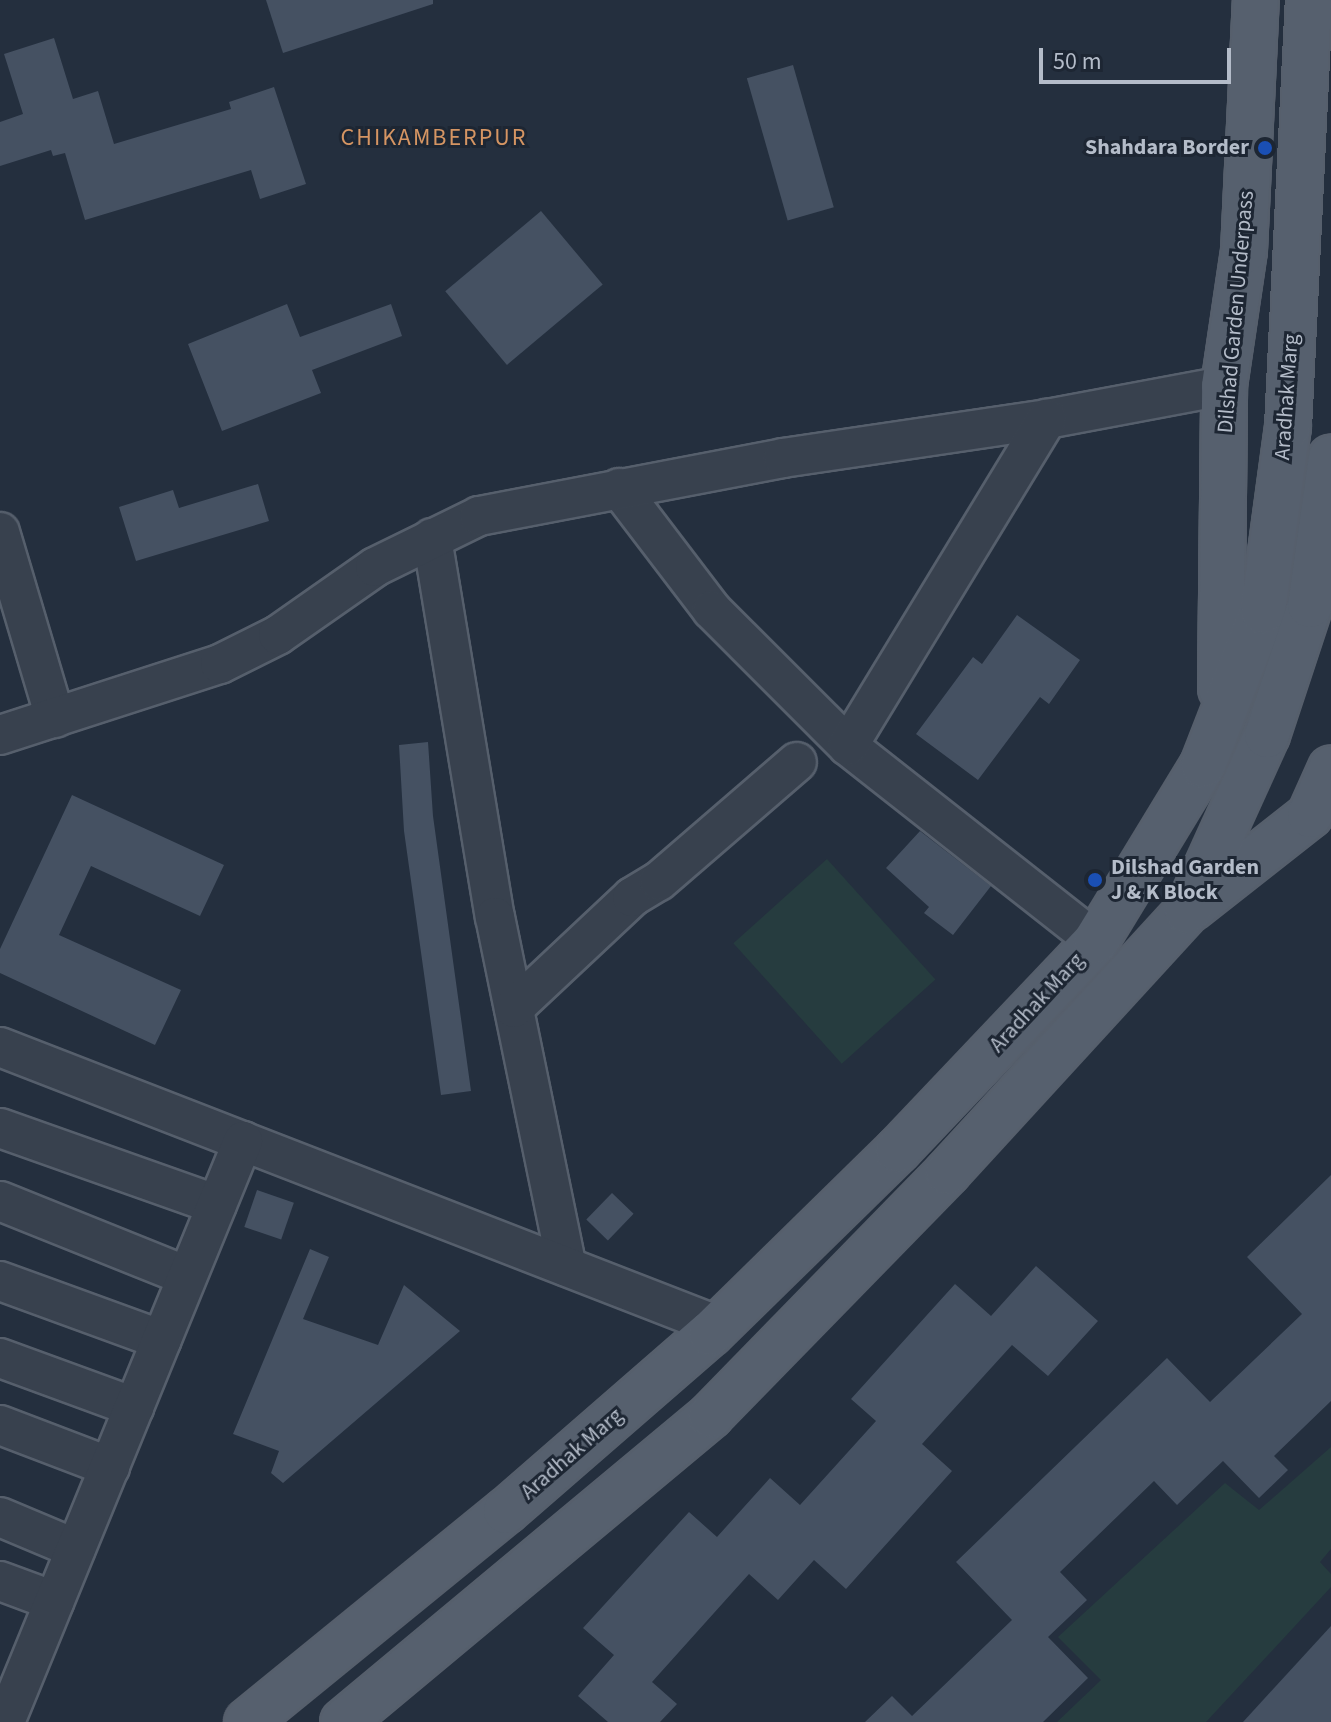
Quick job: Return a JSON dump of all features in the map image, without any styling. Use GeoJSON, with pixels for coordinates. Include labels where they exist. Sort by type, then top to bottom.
{"type":"FeatureCollection","features":[{"type":"Feature","properties":{"kind":"main road","name":"Dilshad Garden Underpass"},"geometry":{"type":"LineString","coordinates":[[1220,720],[1224,386],[1244,251],[1256,0]]}},
{"type":"Feature","properties":{"kind":"main road","name":"Aradhak Marg"},"geometry":{"type":"LineString","coordinates":[[247,1722],[506,1511],[719,1326],[1096,941],[1203,765],[1263,611],[1288,427],[1309,0]]}},
{"type":"Feature","properties":{"kind":"main road"},"geometry":{"type":"LineString","coordinates":[[1187,911],[1267,735],[1310,605],[1331,457]]}},
{"type":"Feature","properties":{"kind":"main road"},"geometry":{"type":"LineString","coordinates":[[343,1722],[711,1415],[948,1172],[1187,911],[1320,816],[1331,768]]}},
{"type":"Feature","properties":{"kind":"main road"},"geometry":{"type":"LineString","coordinates":[[757,1368],[733,1371],[725,1368],[723,1357],[766,1309],[775,1271]]}},
{"type":"Feature","properties":{"kind":"street"},"geometry":{"type":"LineString","coordinates":[[0,735],[220,664],[278,635],[375,567],[479,516],[619,488],[1047,419],[1224,386]]}},
{"type":"Feature","properties":{"kind":"street"},"geometry":{"type":"LineString","coordinates":[[848,746],[1047,419]]}},
{"type":"Feature","properties":{"kind":"street"},"geometry":{"type":"LineString","coordinates":[[619,488],[712,610],[848,746],[1096,941]]}},
{"type":"Feature","properties":{"kind":"street"},"geometry":{"type":"LineString","coordinates":[[0,532],[55,718]]}},
{"type":"Feature","properties":{"kind":"street"},"geometry":{"type":"LineString","coordinates":[[432,538],[514,1008],[567,1267]]}},
{"type":"Feature","properties":{"kind":"street"},"geometry":{"type":"LineString","coordinates":[[514,1008],[632,897],[659,881],[797,762]]}},
{"type":"Feature","properties":{"kind":"street"},"geometry":{"type":"LineString","coordinates":[[0,1047],[719,1326]]}},
{"type":"Feature","properties":{"kind":"street"},"geometry":{"type":"LineString","coordinates":[[0,1128],[217,1205]]}},
{"type":"Feature","properties":{"kind":"street"},"geometry":{"type":"LineString","coordinates":[[5,1722],[14,1660],[54,1601],[243,1141]]}},
{"type":"Feature","properties":{"kind":"street"},"geometry":{"type":"LineString","coordinates":[[0,1201],[187,1276]]}},
{"type":"Feature","properties":{"kind":"street"},"geometry":{"type":"LineString","coordinates":[[0,1281],[162,1340]]}},
{"type":"Feature","properties":{"kind":"street"},"geometry":{"type":"LineString","coordinates":[[0,1358],[134,1407]]}},
{"type":"Feature","properties":{"kind":"street"},"geometry":{"type":"LineString","coordinates":[[0,1425],[110,1467]]}},
{"type":"Feature","properties":{"kind":"street"},"geometry":{"type":"LineString","coordinates":[[0,1517],[76,1549]]}},
{"type":"Feature","properties":{"kind":"street"},"geometry":{"type":"LineString","coordinates":[[0,1581],[54,1601]]}},
{"type":"Feature","properties":{"kind":"green space"},"geometry":{"type":"Polygon","coordinates":[[[827,859],[935,979],[842,1064],[733,943],[827,859]]]}},
{"type":"Feature","properties":{"kind":"green space"},"geometry":{"type":"Polygon","coordinates":[[[1331,1447],[1331,1549],[1320,1562],[1331,1574],[1331,1587],[1206,1722],[1057,1722],[1101,1680],[1058,1637],[1225,1483],[1259,1510],[1331,1447]]]}},
{"type":"Feature","properties":{"kind":"building"},"geometry":{"type":"Polygon","coordinates":[[[266,0],[433,0],[433,4],[283,53],[266,0]]]}},
{"type":"Feature","properties":{"kind":"building"},"geometry":{"type":"Polygon","coordinates":[[[54,38],[73,99],[98,91],[114,144],[231,109],[229,102],[274,87],[306,184],[260,199],[251,170],[85,220],[65,153],[53,156],[51,150],[0,166],[0,122],[23,114],[4,54],[54,38]]]}},
{"type":"Feature","properties":{"kind":"building"},"geometry":{"type":"Polygon","coordinates":[[[793,65],[834,207],[788,220],[747,78],[793,65]]]}},
{"type":"Feature","properties":{"kind":"building"},"geometry":{"type":"Polygon","coordinates":[[[541,211],[603,285],[507,365],[445,291],[541,211]]]}},
{"type":"Feature","properties":{"kind":"building"},"geometry":{"type":"Polygon","coordinates":[[[287,304],[300,337],[391,304],[402,336],[312,370],[321,393],[222,431],[188,344],[287,304]]]}},
{"type":"Feature","properties":{"kind":"building"},"geometry":{"type":"Polygon","coordinates":[[[258,484],[269,521],[136,561],[119,507],[173,490],[179,508],[258,484]]]}},
{"type":"Feature","properties":{"kind":"building"},"geometry":{"type":"Polygon","coordinates":[[[1017,615],[1080,660],[1049,704],[1040,697],[978,780],[916,734],[973,657],[982,664],[1017,615]]]}},
{"type":"Feature","properties":{"kind":"building"},"geometry":{"type":"Polygon","coordinates":[[[428,742],[433,816],[471,1091],[441,1095],[404,831],[399,745],[428,742]]]}},
{"type":"Feature","properties":{"kind":"building"},"geometry":{"type":"Polygon","coordinates":[[[72,795],[224,865],[200,916],[91,866],[59,935],[181,990],[155,1045],[0,973],[0,949],[72,795]]]}},
{"type":"Feature","properties":{"kind":"building"},"geometry":{"type":"Polygon","coordinates":[[[920,831],[991,886],[953,935],[924,913],[929,907],[886,868],[920,831]]]}},
{"type":"Feature","properties":{"kind":"building"},"geometry":{"type":"Polygon","coordinates":[[[1331,1175],[1331,1401],[1274,1456],[1288,1470],[1259,1498],[1223,1461],[1177,1505],[1154,1481],[1060,1572],[1087,1600],[1048,1637],[1088,1678],[1043,1722],[865,1722],[892,1696],[912,1716],[1012,1620],[956,1562],[1167,1358],[1210,1402],[1302,1314],[1247,1257],[1331,1175]]]}},
{"type":"Feature","properties":{"kind":"building"},"geometry":{"type":"Polygon","coordinates":[[[257,1190],[294,1203],[281,1240],[244,1227],[257,1190]]]}},
{"type":"Feature","properties":{"kind":"building"},"geometry":{"type":"Polygon","coordinates":[[[612,1193],[634,1214],[608,1240],[586,1220],[612,1193]]]}},
{"type":"Feature","properties":{"kind":"building"},"geometry":{"type":"Polygon","coordinates":[[[310,1249],[329,1257],[303,1319],[378,1345],[404,1285],[460,1331],[283,1483],[271,1473],[279,1451],[233,1434],[310,1249]]]}},
{"type":"Feature","properties":{"kind":"building"},"geometry":{"type":"Polygon","coordinates":[[[1036,1266],[1098,1321],[1048,1376],[1012,1345],[922,1444],[952,1471],[846,1589],[814,1560],[778,1600],[749,1574],[652,1682],[677,1704],[660,1722],[608,1722],[578,1696],[614,1655],[583,1628],[689,1512],[717,1537],[770,1478],[800,1505],[876,1421],[851,1399],[955,1284],[991,1316],[1036,1266]]]}},
{"type":"Feature","properties":{"kind":"building"},"geometry":{"type":"Polygon","coordinates":[[[1331,1626],[1331,1722],[1243,1722],[1331,1626]]]}},
{"type":"Feature","properties":{"kind":"place","name":"Shahdara Border"},"geometry":{"type":"Point","coordinates":[1265,148]}},
{"type":"Feature","properties":{"kind":"place","name":"Dilshad Garden J & K Block"},"geometry":{"type":"Point","coordinates":[1095,880]}},
{"type":"Feature","properties":{"kind":"district","name":"CHIKAMBERPUR"},"geometry":{"type":"Point","coordinates":[434,138]}}]}
